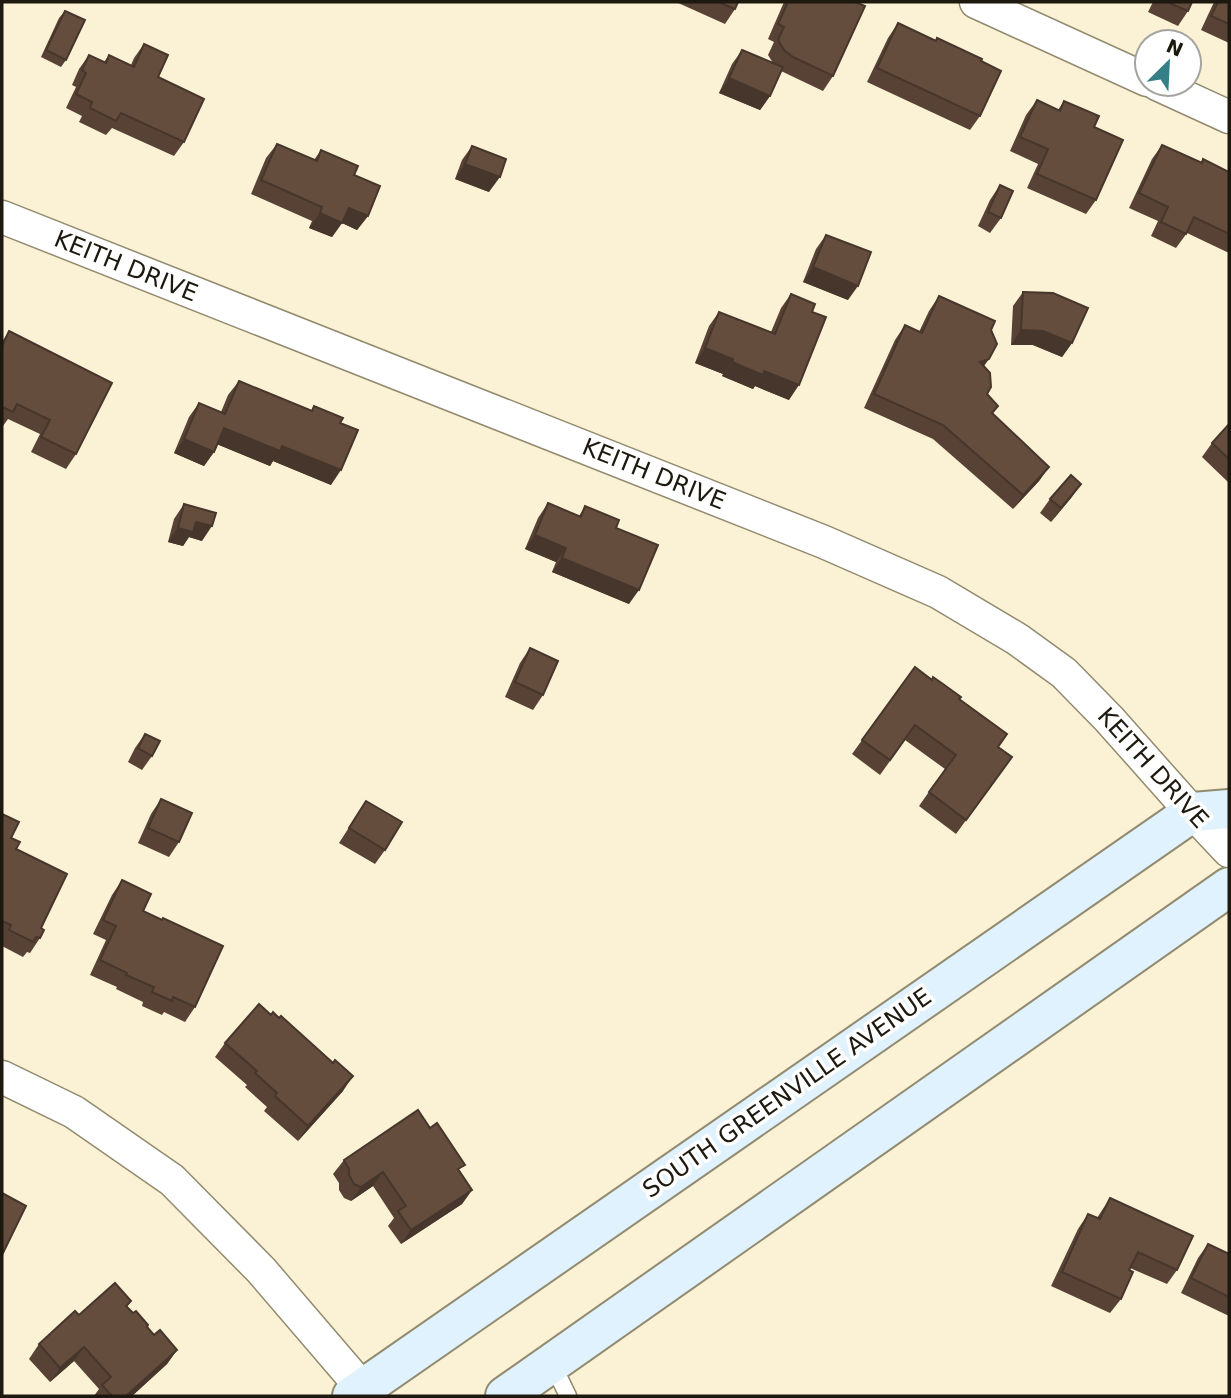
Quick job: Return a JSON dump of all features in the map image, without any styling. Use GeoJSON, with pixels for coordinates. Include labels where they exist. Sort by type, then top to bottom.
{"type":"FeatureCollection","features":[{"type":"Feature","properties":{"kind":"main road","name":"SOUTH GREENVILLE AVENUE"},"geometry":{"type":"LineString","coordinates":[[361,1394],[1211,810]]}},
{"type":"Feature","properties":{"kind":"main road"},"geometry":{"type":"LineString","coordinates":[[505,1396],[560,1380],[1229,887]]}},
{"type":"Feature","properties":{"kind":"street"},"geometry":{"type":"LineString","coordinates":[[976,2],[1133,74]]}},
{"type":"Feature","properties":{"kind":"street"},"geometry":{"type":"LineString","coordinates":[[1188,98],[1229,117]]}},
{"type":"Feature","properties":{"kind":"street","name":"KEITH DRIVE"},"geometry":{"type":"LineString","coordinates":[[2,217],[824,542],[938,592],[1017,639],[1064,673],[1109,719],[1211,810],[1229,851]]}},
{"type":"Feature","properties":{"kind":"street"},"geometry":{"type":"LineString","coordinates":[[2,1077],[74,1112],[172,1180],[261,1270],[361,1394]]}},
{"type":"Feature","properties":{"kind":"building"},"geometry":{"type":"Polygon","coordinates":[[[718,2],[738,2],[735,9],[718,2]]]}},
{"type":"Feature","properties":{"kind":"building"},"geometry":{"type":"Polygon","coordinates":[[[788,2],[855,2],[865,6],[833,76],[784,50],[778,40],[784,27],[778,24],[788,2]]]}},
{"type":"Feature","properties":{"kind":"building"},"geometry":{"type":"Polygon","coordinates":[[[1167,2],[1192,2],[1188,11],[1167,2]]]}},
{"type":"Feature","properties":{"kind":"building"},"geometry":{"type":"Polygon","coordinates":[[[1218,2],[1229,2],[1229,24],[1211,16],[1218,2]]]}},
{"type":"Feature","properties":{"kind":"building"},"geometry":{"type":"Polygon","coordinates":[[[65,11],[85,20],[66,60],[46,50],[65,11]]]}},
{"type":"Feature","properties":{"kind":"building"},"geometry":{"type":"Polygon","coordinates":[[[898,23],[936,41],[937,38],[1001,71],[980,116],[877,68],[898,23]]]}},
{"type":"Feature","properties":{"kind":"building"},"geometry":{"type":"Polygon","coordinates":[[[144,44],[168,55],[158,77],[204,99],[184,142],[121,113],[116,121],[90,108],[92,102],[76,94],[86,73],[82,70],[89,55],[106,63],[109,55],[134,67],[144,44]]]}},
{"type":"Feature","properties":{"kind":"building"},"geometry":{"type":"Polygon","coordinates":[[[742,50],[783,67],[770,96],[729,78],[742,50]]]}},
{"type":"Feature","properties":{"kind":"building"},"geometry":{"type":"Polygon","coordinates":[[[1037,100],[1060,111],[1064,101],[1099,116],[1094,127],[1123,140],[1096,200],[1037,174],[1048,149],[1020,137],[1037,100]]]}},
{"type":"Feature","properties":{"kind":"building"},"geometry":{"type":"Polygon","coordinates":[[[277,144],[317,161],[321,150],[358,166],[354,175],[380,186],[368,216],[349,208],[342,223],[320,213],[322,207],[261,180],[277,144]]]}},
{"type":"Feature","properties":{"kind":"building"},"geometry":{"type":"Polygon","coordinates":[[[1162,145],[1202,163],[1203,159],[1229,172],[1229,234],[1194,217],[1186,234],[1161,222],[1168,207],[1139,193],[1162,145]]]}},
{"type":"Feature","properties":{"kind":"building"},"geometry":{"type":"Polygon","coordinates":[[[472,146],[506,159],[500,177],[465,164],[472,146]]]}},
{"type":"Feature","properties":{"kind":"building"},"geometry":{"type":"Polygon","coordinates":[[[1000,185],[1013,191],[1001,218],[988,212],[1000,185]]]}},
{"type":"Feature","properties":{"kind":"building"},"geometry":{"type":"Polygon","coordinates":[[[826,235],[871,252],[858,286],[813,267],[826,235]]]}},
{"type":"Feature","properties":{"kind":"building"},"geometry":{"type":"Polygon","coordinates":[[[1023,292],[1053,293],[1088,308],[1072,343],[1043,331],[1021,330],[1023,292]]]}},
{"type":"Feature","properties":{"kind":"building"},"geometry":{"type":"Polygon","coordinates":[[[791,294],[815,304],[812,312],[826,317],[799,385],[764,371],[763,375],[705,348],[719,312],[775,334],[791,294]]]}},
{"type":"Feature","properties":{"kind":"building"},"geometry":{"type":"Polygon","coordinates":[[[939,296],[995,321],[991,330],[997,344],[989,359],[980,362],[990,373],[991,387],[987,394],[998,406],[992,413],[1049,467],[1023,495],[943,425],[874,394],[905,325],[922,333],[939,296]]]}},
{"type":"Feature","properties":{"kind":"building"},"geometry":{"type":"Polygon","coordinates":[[[9,331],[112,383],[76,454],[41,437],[50,420],[17,404],[13,412],[2,407],[2,346],[9,331]]]}},
{"type":"Feature","properties":{"kind":"building"},"geometry":{"type":"Polygon","coordinates":[[[239,381],[312,411],[314,406],[343,418],[340,423],[358,430],[341,470],[282,446],[280,451],[224,428],[214,452],[184,439],[199,403],[225,414],[239,381]]]}},
{"type":"Feature","properties":{"kind":"building"},"geometry":{"type":"Polygon","coordinates":[[[1229,424],[1229,459],[1212,443],[1229,424]]]}},
{"type":"Feature","properties":{"kind":"building"},"geometry":{"type":"Polygon","coordinates":[[[1071,475],[1081,484],[1061,508],[1050,499],[1071,475]]]}},
{"type":"Feature","properties":{"kind":"building"},"geometry":{"type":"Polygon","coordinates":[[[548,503],[581,517],[585,506],[619,520],[616,528],[658,545],[639,590],[562,558],[566,548],[535,535],[548,503]]]}},
{"type":"Feature","properties":{"kind":"building"},"geometry":{"type":"Polygon","coordinates":[[[184,504],[216,513],[212,526],[196,522],[193,532],[178,528],[184,504]]]}},
{"type":"Feature","properties":{"kind":"building"},"geometry":{"type":"Polygon","coordinates":[[[530,648],[558,661],[543,695],[515,682],[530,648]]]}},
{"type":"Feature","properties":{"kind":"building"},"geometry":{"type":"Polygon","coordinates":[[[915,667],[961,697],[959,699],[1007,734],[998,747],[1012,757],[966,820],[929,792],[956,755],[915,725],[890,760],[862,740],[915,667]]]}},
{"type":"Feature","properties":{"kind":"building"},"geometry":{"type":"Polygon","coordinates":[[[145,734],[160,741],[152,756],[138,748],[145,734]]]}},
{"type":"Feature","properties":{"kind":"building"},"geometry":{"type":"Polygon","coordinates":[[[161,799],[192,813],[179,842],[148,828],[161,799]]]}},
{"type":"Feature","properties":{"kind":"building"},"geometry":{"type":"Polygon","coordinates":[[[366,801],[402,822],[385,850],[349,828],[366,801]]]}},
{"type":"Feature","properties":{"kind":"building"},"geometry":{"type":"Polygon","coordinates":[[[2,814],[19,822],[11,838],[20,842],[16,849],[67,874],[41,928],[44,930],[40,938],[36,937],[33,942],[9,930],[11,925],[2,921],[2,814]]]}},
{"type":"Feature","properties":{"kind":"building"},"geometry":{"type":"Polygon","coordinates":[[[122,880],[151,894],[143,911],[223,946],[195,1007],[173,997],[172,1001],[152,992],[154,987],[100,960],[116,926],[103,920],[122,880]]]}},
{"type":"Feature","properties":{"kind":"building"},"geometry":{"type":"Polygon","coordinates":[[[259,1004],[271,1015],[273,1012],[279,1018],[281,1016],[333,1063],[335,1060],[353,1076],[308,1126],[275,1096],[277,1093],[255,1073],[257,1071],[225,1043],[259,1004]]]}},
{"type":"Feature","properties":{"kind":"building"},"geometry":{"type":"Polygon","coordinates":[[[418,1110],[430,1128],[437,1123],[465,1165],[458,1169],[472,1190],[411,1230],[398,1211],[406,1206],[383,1172],[361,1187],[354,1184],[344,1160],[418,1110]]]}},
{"type":"Feature","properties":{"kind":"building"},"geometry":{"type":"Polygon","coordinates":[[[2,1193],[26,1206],[2,1255],[2,1193]]]}},
{"type":"Feature","properties":{"kind":"building"},"geometry":{"type":"Polygon","coordinates":[[[1110,1198],[1193,1236],[1177,1270],[1138,1252],[1129,1270],[1133,1272],[1121,1299],[1062,1272],[1088,1214],[1100,1219],[1110,1198]]]}},
{"type":"Feature","properties":{"kind":"building"},"geometry":{"type":"Polygon","coordinates":[[[1208,1244],[1229,1254],[1229,1297],[1191,1278],[1208,1244]]]}},
{"type":"Feature","properties":{"kind":"building"},"geometry":{"type":"Polygon","coordinates":[[[115,1283],[131,1301],[126,1306],[133,1313],[136,1311],[154,1335],[160,1330],[177,1350],[126,1396],[112,1396],[102,1385],[111,1377],[84,1347],[60,1368],[39,1344],[75,1311],[79,1315],[115,1283]]]}}]}
